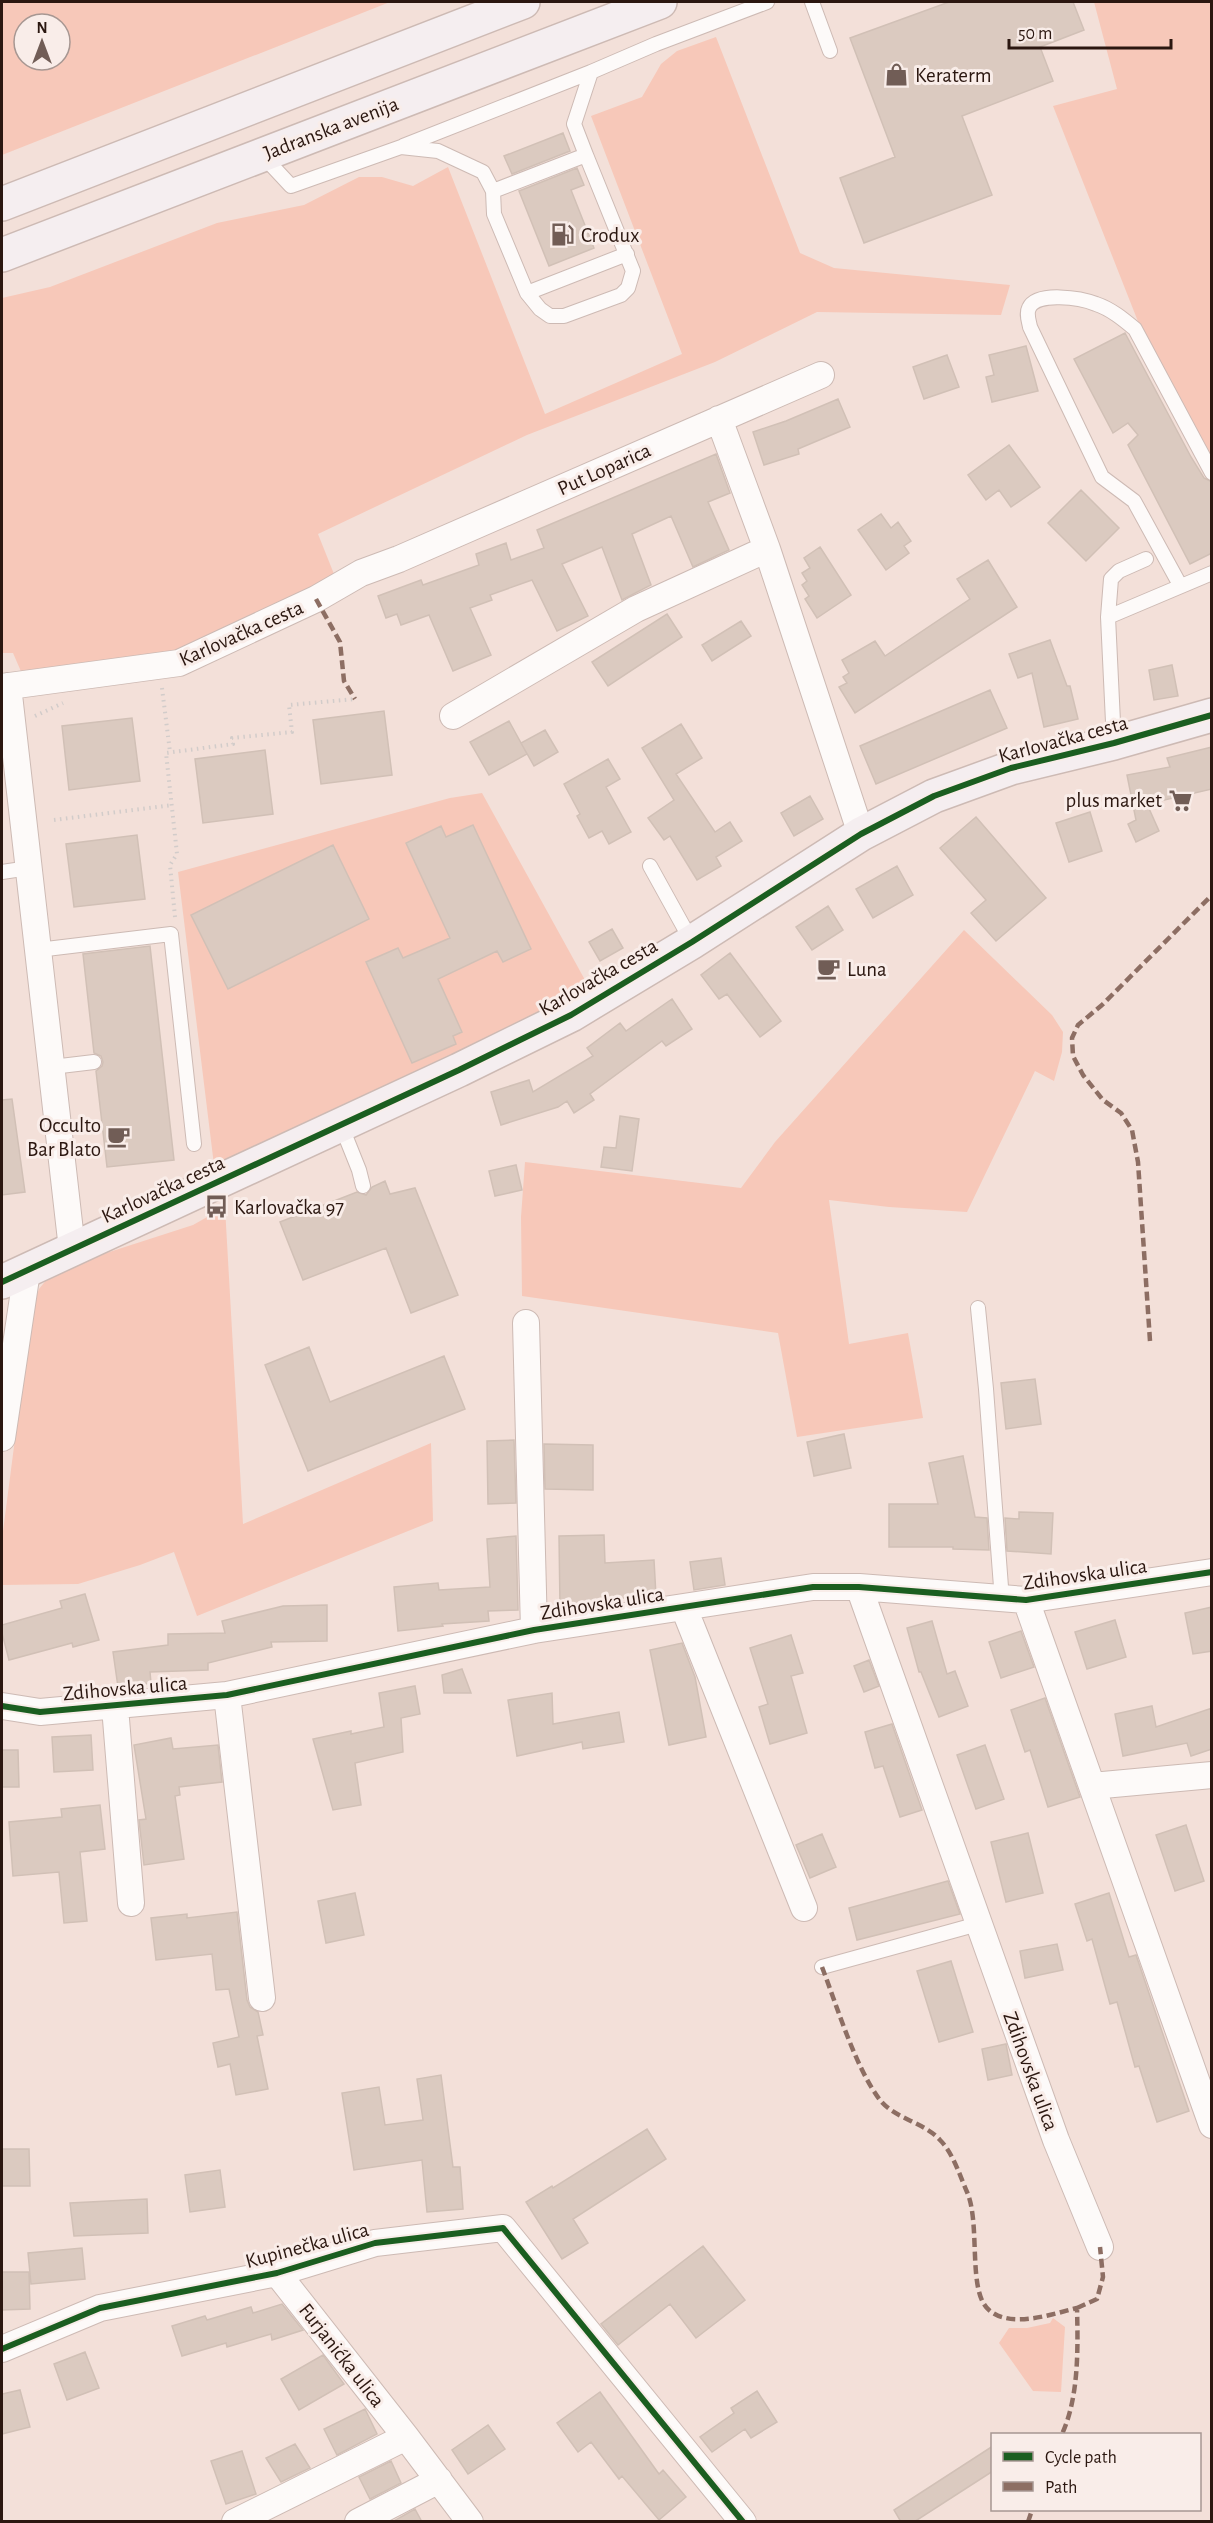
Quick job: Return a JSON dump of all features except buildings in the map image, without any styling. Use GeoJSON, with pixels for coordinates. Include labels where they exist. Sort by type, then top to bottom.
{"type":"FeatureCollection","features":[{"type":"Feature","properties":{"kind":"street"},"geometry":{"type":"LineString","coordinates":[[2,204],[523,2]]}},
{"type":"Feature","properties":{"kind":"street","name":"Jadranska avenija"},"geometry":{"type":"LineString","coordinates":[[2,255],[660,2]]}},
{"type":"Feature","properties":{"kind":"street","name":"Put Loparica"},"geometry":{"type":"LineString","coordinates":[[361,573],[399,559],[821,375]]}},
{"type":"Feature","properties":{"kind":"street"},"geometry":{"type":"LineString","coordinates":[[718,419],[767,549],[861,834]]}},
{"type":"Feature","properties":{"kind":"street"},"geometry":{"type":"LineString","coordinates":[[453,716],[636,609],[767,549]]}},
{"type":"Feature","properties":{"kind":"street","name":"Karlovačka cesta"},"geometry":{"type":"LineString","coordinates":[[72,1249],[29,868],[4,686],[179,663],[316,599],[361,573]]}},
{"type":"Feature","properties":{"kind":"street","name":"Karlovačka cesta"},"geometry":{"type":"LineString","coordinates":[[14,1276],[340,1125],[571,1014],[692,942],[861,834],[934,796],[1000,772],[1212,715]]}},
{"type":"Feature","properties":{"kind":"street"},"geometry":{"type":"LineString","coordinates":[[2,1438],[14,1276]]}},
{"type":"Feature","properties":{"kind":"street","name":"Zdihovska ulica"},"geometry":{"type":"LineString","coordinates":[[526,1323],[534,1630]]}},
{"type":"Feature","properties":{"kind":"street","name":"Zdihovska ulica"},"geometry":{"type":"LineString","coordinates":[[2,1706],[40,1712],[115,1707],[227,1695],[534,1630],[813,1587],[859,1587],[1014,1600],[1212,1572]]}},
{"type":"Feature","properties":{"kind":"street","name":"Zdihovska ulica"},"geometry":{"type":"LineString","coordinates":[[859,1587],[1056,2140],[1100,2247]]}},
{"type":"Feature","properties":{"kind":"street","name":"Zdihovska ulica"},"geometry":{"type":"LineString","coordinates":[[1014,1600],[1092,1786],[1212,2124]]}},
{"type":"Feature","properties":{"kind":"street","name":"Zdihovska ulica"},"geometry":{"type":"LineString","coordinates":[[684,1608],[804,1908]]}},
{"type":"Feature","properties":{"kind":"street"},"geometry":{"type":"LineString","coordinates":[[227,1695],[262,1998]]}},
{"type":"Feature","properties":{"kind":"street","name":"Zdihovska ulica"},"geometry":{"type":"LineString","coordinates":[[115,1707],[131,1903]]}},
{"type":"Feature","properties":{"kind":"street"},"geometry":{"type":"LineString","coordinates":[[1092,1786],[1212,1775]]}},
{"type":"Feature","properties":{"kind":"street","name":"Kupinečka ulica"},"geometry":{"type":"LineString","coordinates":[[2,2349],[100,2308],[277,2273],[375,2243],[503,2228],[743,2522]]}},
{"type":"Feature","properties":{"kind":"street","name":"Furjanićka ulica"},"geometry":{"type":"LineString","coordinates":[[277,2273],[470,2522]]}},
{"type":"Feature","properties":{"kind":"street"},"geometry":{"type":"LineString","coordinates":[[235,2522],[406,2437]]}},
{"type":"Feature","properties":{"kind":"street"},"geometry":{"type":"LineString","coordinates":[[358,2522],[439,2480]]}},
{"type":"Feature","properties":{"kind":"lane"},"geometry":{"type":"LineString","coordinates":[[261,154],[291,186],[401,147],[656,44],[767,2]]}},
{"type":"Feature","properties":{"kind":"lane"},"geometry":{"type":"LineString","coordinates":[[812,2],[830,51]]}},
{"type":"Feature","properties":{"kind":"lane"},"geometry":{"type":"LineString","coordinates":[[401,147],[438,151],[483,172],[493,191],[494,214],[526,293],[540,309],[550,316],[564,316],[621,295],[628,288],[633,271],[574,124],[591,72]]}},
{"type":"Feature","properties":{"kind":"lane"},"geometry":{"type":"LineString","coordinates":[[493,191],[586,155]]}},
{"type":"Feature","properties":{"kind":"lane"},"geometry":{"type":"LineString","coordinates":[[526,293],[627,254]]}},
{"type":"Feature","properties":{"kind":"lane"},"geometry":{"type":"LineString","coordinates":[[1180,585],[1134,501],[1102,477],[1030,327],[1028,313],[1030,306],[1035,302],[1061,296],[1096,303],[1119,316],[1135,329],[1212,472]]}},
{"type":"Feature","properties":{"kind":"lane"},"geometry":{"type":"LineString","coordinates":[[1114,743],[1108,617],[1111,579],[1119,571],[1146,559]]}},
{"type":"Feature","properties":{"kind":"lane"},"geometry":{"type":"LineString","coordinates":[[1108,617],[1212,573]]}},
{"type":"Feature","properties":{"kind":"lane"},"geometry":{"type":"LineString","coordinates":[[650,866],[692,942]]}},
{"type":"Feature","properties":{"kind":"lane"},"geometry":{"type":"LineString","coordinates":[[2,872],[29,868]]}},
{"type":"Feature","properties":{"kind":"lane"},"geometry":{"type":"LineString","coordinates":[[38,950],[171,934],[194,1144]]}},
{"type":"Feature","properties":{"kind":"lane"},"geometry":{"type":"LineString","coordinates":[[51,1067],[94,1062]]}},
{"type":"Feature","properties":{"kind":"lane"},"geometry":{"type":"LineString","coordinates":[[340,1125],[359,1170],[363,1186]]}},
{"type":"Feature","properties":{"kind":"lane"},"geometry":{"type":"LineString","coordinates":[[978,1308],[1014,1600]]}},
{"type":"Feature","properties":{"kind":"lane"},"geometry":{"type":"LineString","coordinates":[[822,1967],[978,1924]]}},
{"type":"Feature","properties":{"kind":"path"},"geometry":{"type":"LineString","coordinates":[[159,666],[170,752]]}},
{"type":"Feature","properties":{"kind":"path"},"geometry":{"type":"LineString","coordinates":[[171,934],[175,915],[170,865],[177,854],[166,753],[233,744],[232,738],[292,732],[289,705],[355,699]]}},
{"type":"Feature","properties":{"kind":"path"},"geometry":{"type":"LineString","coordinates":[[54,820],[173,805]]}},
{"type":"Feature","properties":{"kind":"shaded area"},"geometry":{"type":"Polygon","coordinates":[[[2,2],[390,2],[2,155],[2,2]]]}},
{"type":"Feature","properties":{"kind":"shaded area"},"geometry":{"type":"Polygon","coordinates":[[[1094,2],[1211,2],[1211,460],[1139,324],[1053,106],[1117,89],[1094,2]]]}},
{"type":"Feature","properties":{"kind":"shaded area"},"geometry":{"type":"Polygon","coordinates":[[[716,37],[800,253],[834,268],[1010,285],[1001,315],[817,312],[715,362],[527,435],[318,534],[336,579],[205,642],[160,656],[23,676],[13,653],[2,653],[2,298],[50,287],[217,223],[304,205],[359,177],[382,177],[413,186],[448,167],[545,414],[682,354],[591,116],[642,97],[661,64],[677,51],[716,37]]]}},
{"type":"Feature","properties":{"kind":"shaded area"},"geometry":{"type":"Polygon","coordinates":[[[482,793],[585,980],[515,1027],[214,1165],[178,872],[450,798],[482,793]]]}},
{"type":"Feature","properties":{"kind":"shaded area"},"geometry":{"type":"Polygon","coordinates":[[[964,930],[1052,1015],[1063,1032],[1062,1052],[1054,1081],[1035,1071],[967,1212],[829,1200],[849,1344],[908,1333],[923,1418],[797,1437],[778,1333],[522,1296],[521,1217],[525,1162],[741,1188],[775,1142],[964,930]]]}},
{"type":"Feature","properties":{"kind":"shaded area"},"geometry":{"type":"Polygon","coordinates":[[[225,1207],[243,1524],[431,1443],[433,1521],[197,1616],[174,1552],[78,1584],[2,1585],[2,1539],[32,1308],[39,1289],[47,1279],[97,1256],[193,1225],[225,1207]]]}},
{"type":"Feature","properties":{"kind":"shaded area"},"geometry":{"type":"Polygon","coordinates":[[[1053,2318],[1065,2327],[1061,2392],[1033,2391],[999,2343],[1009,2328],[1027,2328],[1050,2323],[1053,2318]]]}},
{"type":"Feature","properties":{"kind":"marked path"},"geometry":{"type":"LineString","coordinates":[[316,599],[340,642],[344,681],[355,699]]}},
{"type":"Feature","properties":{"kind":"marked path"},"geometry":{"type":"LineString","coordinates":[[1150,1341],[1138,1162],[1132,1130],[1121,1113],[1103,1100],[1083,1075],[1073,1056],[1072,1038],[1078,1025],[1102,1005],[1212,895]]}},
{"type":"Feature","properties":{"kind":"marked path"},"geometry":{"type":"LineString","coordinates":[[822,1967],[862,2071],[880,2100],[893,2112],[933,2134],[945,2145],[956,2165],[971,2206],[976,2273],[982,2301],[989,2310],[1009,2319],[1032,2318],[1077,2308],[1074,2388],[1068,2420],[1062,2433]]}},
{"type":"Feature","properties":{"kind":"marked path"},"geometry":{"type":"LineString","coordinates":[[1077,2308],[1097,2299],[1103,2277],[1100,2247]]}},
{"type":"Feature","properties":{"kind":"marked path"},"geometry":{"type":"LineString","coordinates":[[1028,2522],[1032,2511]]}},
{"type":"Feature","properties":{"kind":"cycle path"},"geometry":{"type":"LineString","coordinates":[[2,1282],[459,1070],[571,1015],[692,942],[861,834],[934,796],[1011,768],[1114,743],[1212,715]]}},
{"type":"Feature","properties":{"kind":"cycle path"},"geometry":{"type":"LineString","coordinates":[[2,1706],[40,1712],[227,1695],[534,1630],[813,1587],[859,1587],[1026,1600],[1212,1572]]}},
{"type":"Feature","properties":{"kind":"cycle path"},"geometry":{"type":"LineString","coordinates":[[2,2349],[100,2308],[277,2273],[375,2243],[503,2228],[743,2522]]}},
{"type":"Feature","properties":{"kind":"place","name":"Keraterm"},"geometry":{"type":"Point","coordinates":[897,75]}},
{"type":"Feature","properties":{"kind":"place","name":"Crodux"},"geometry":{"type":"Point","coordinates":[563,235]}},
{"type":"Feature","properties":{"kind":"place","name":"plus market"},"geometry":{"type":"Point","coordinates":[1180,800]}},
{"type":"Feature","properties":{"kind":"place","name":"Luna"},"geometry":{"type":"Point","coordinates":[829,969]}},
{"type":"Feature","properties":{"kind":"place","name":"Occulto Bar Blato"},"geometry":{"type":"Point","coordinates":[119,1137]}},
{"type":"Feature","properties":{"kind":"place","name":"Karlovačka 97"},"geometry":{"type":"Point","coordinates":[216,1207]}}]}
